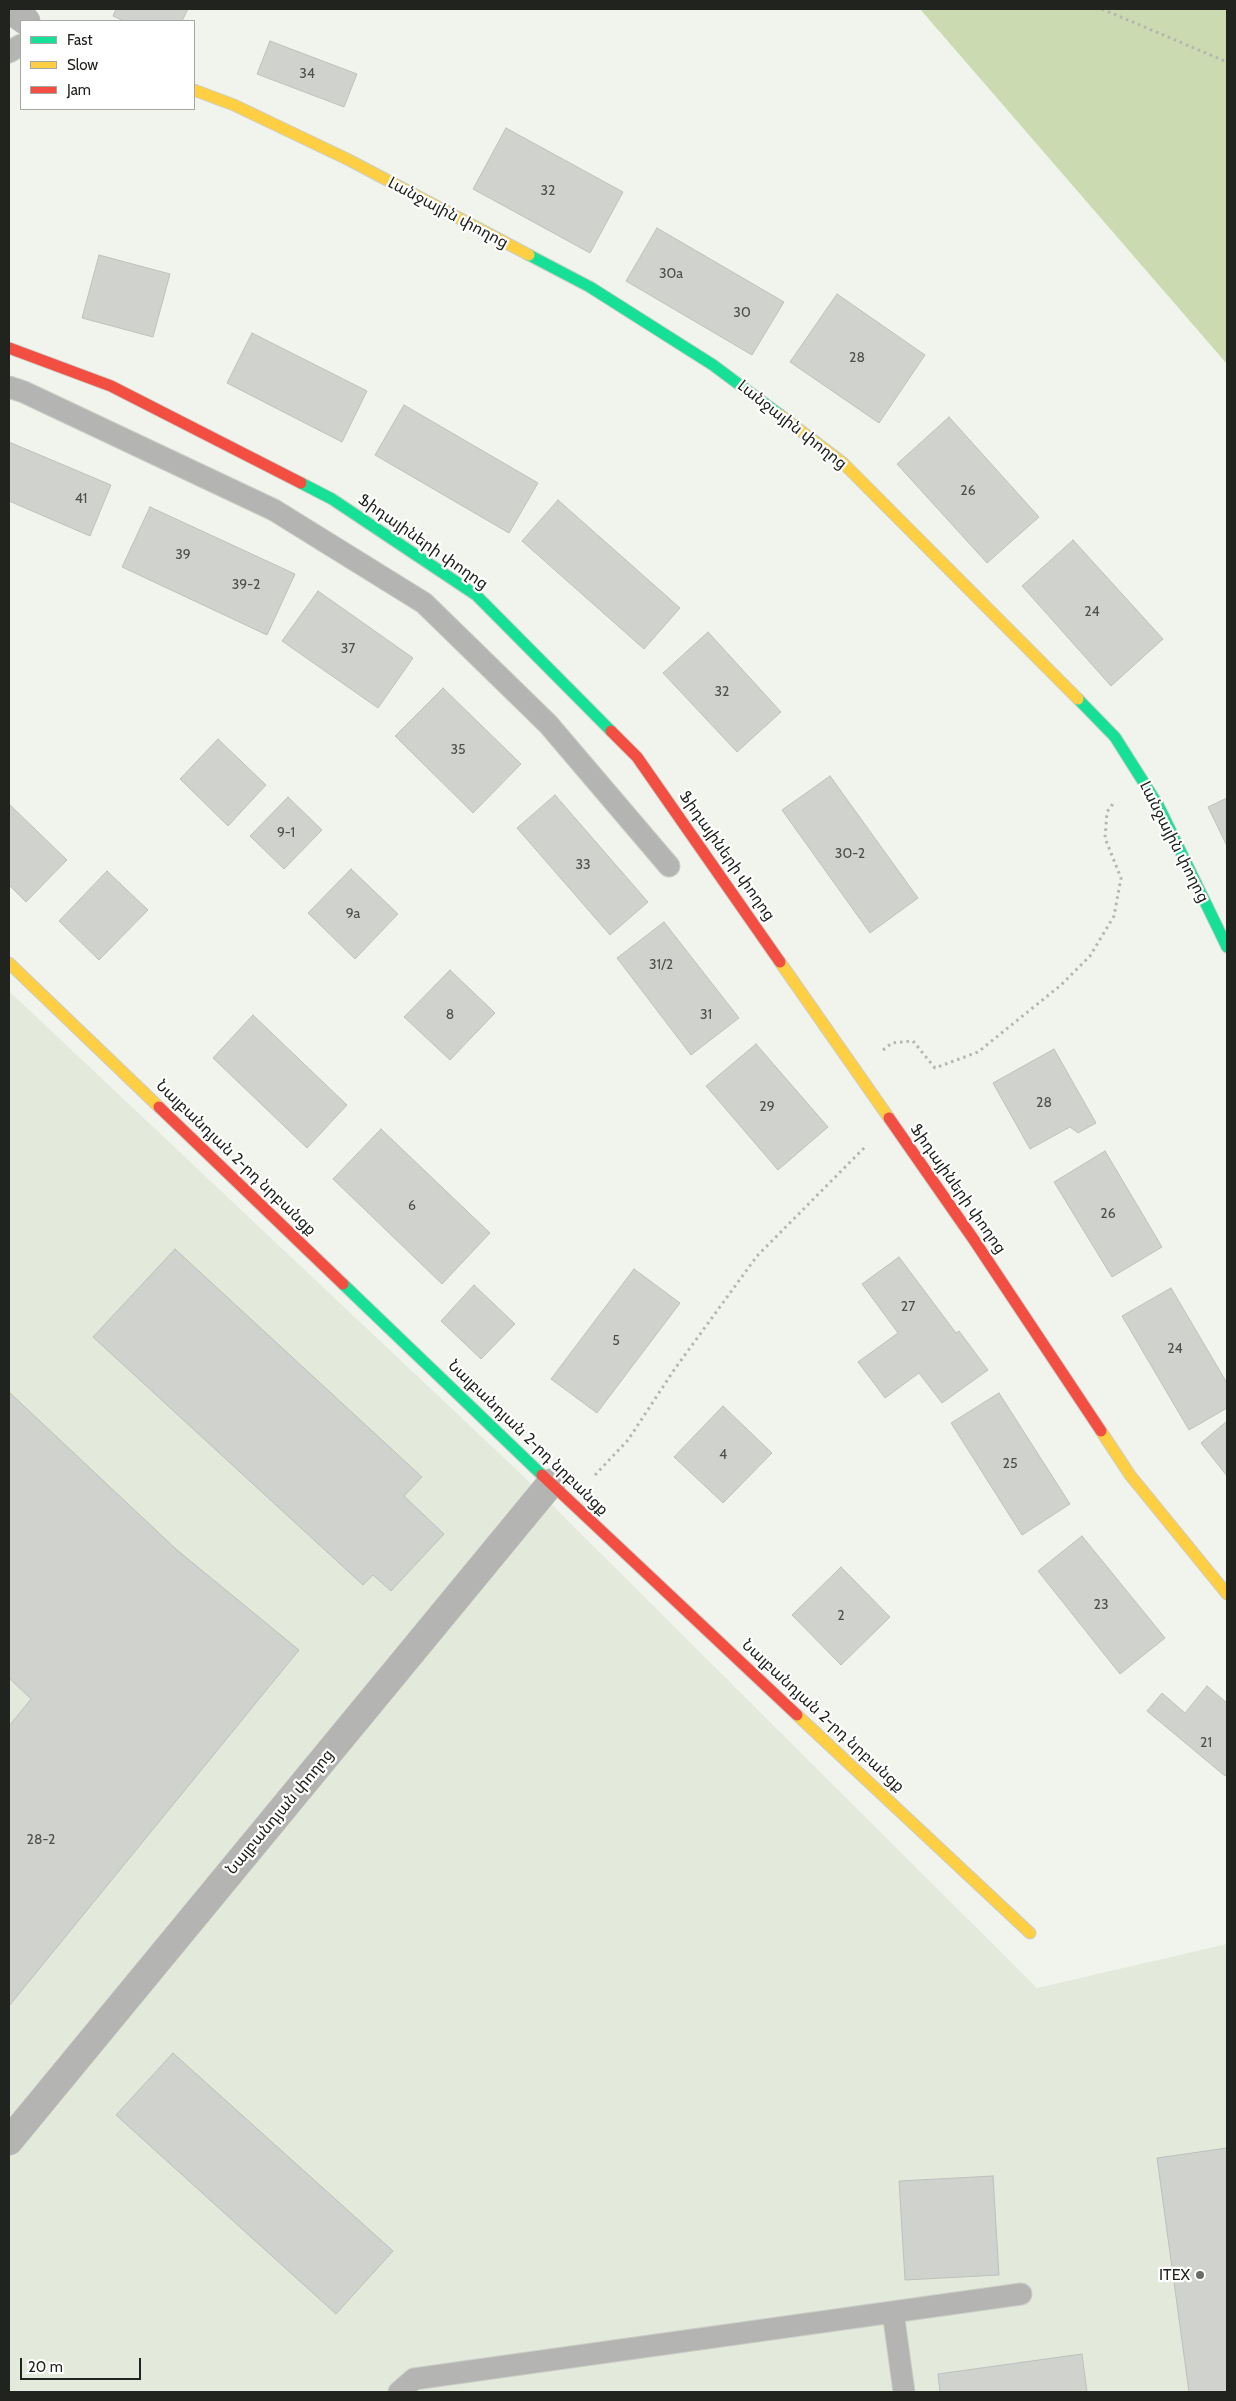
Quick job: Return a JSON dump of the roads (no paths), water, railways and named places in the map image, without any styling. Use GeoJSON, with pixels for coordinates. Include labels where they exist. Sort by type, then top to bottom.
{"type":"FeatureCollection","features":[{"type":"Feature","properties":{"kind":"street"},"geometry":{"type":"LineString","coordinates":[[9,9],[25,20]]}},
{"type":"Feature","properties":{"kind":"street","name":"Լանջային փողոց"},"geometry":{"type":"LineString","coordinates":[[195,90],[234,105],[349,160],[582,283],[713,365],[843,463],[1115,737],[1158,804],[1227,947]]}},
{"type":"Feature","properties":{"kind":"street","name":"Ֆիդայիների փողոց"},"geometry":{"type":"LineString","coordinates":[[9,348],[111,386],[332,498],[476,595],[637,757],[857,1071],[1130,1475],[1227,1594]]}},
{"type":"Feature","properties":{"kind":"street","name":"Նալբանդյան 2-րդ նրբանցք"},"geometry":{"type":"LineString","coordinates":[[9,963],[551,1483],[1030,1933]]}},
{"type":"Feature","properties":{"kind":"street","name":"Նալբանդյան փողոց"},"geometry":{"type":"LineString","coordinates":[[9,2141],[551,1483]]}},
{"type":"Feature","properties":{"kind":"lane"},"geometry":{"type":"LineString","coordinates":[[9,52],[20,46]]}},
{"type":"Feature","properties":{"kind":"lane"},"geometry":{"type":"LineString","coordinates":[[9,387],[24,392],[274,510],[424,603],[548,724],[669,866]]}},
{"type":"Feature","properties":{"kind":"lane"},"geometry":{"type":"LineString","coordinates":[[399,2392],[414,2380],[1021,2294]]}},
{"type":"Feature","properties":{"kind":"lane"},"geometry":{"type":"LineString","coordinates":[[893,2312],[904,2392]]}},
{"type":"Feature","properties":{"kind":"place","name":"ITEX"},"geometry":{"type":"Point","coordinates":[1200,2275]}}]}
